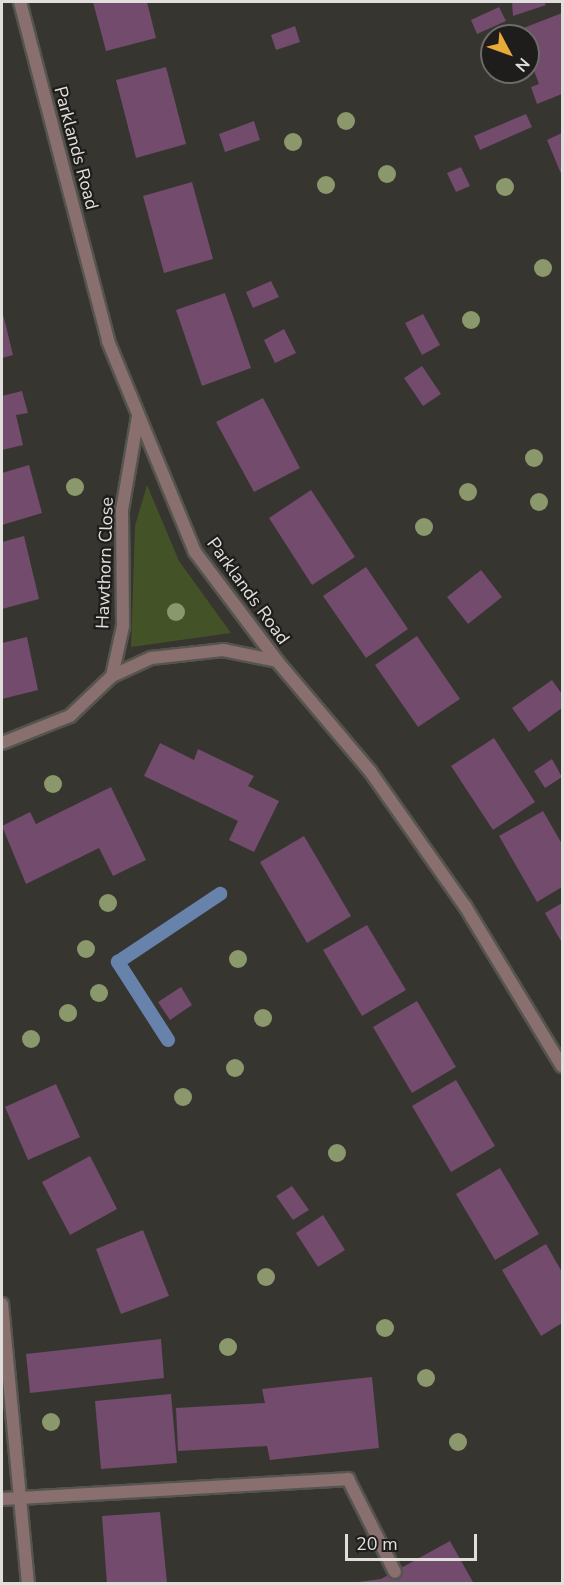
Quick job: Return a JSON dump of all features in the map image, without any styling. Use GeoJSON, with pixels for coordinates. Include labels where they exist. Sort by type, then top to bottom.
{"type":"FeatureCollection","features":[{"type":"Feature","properties":{"kind":"street","name":"Parklands Road"},"geometry":{"type":"LineString","coordinates":[[20,2],[108,341],[195,552],[277,661],[370,771],[465,906],[562,1066]]}},
{"type":"Feature","properties":{"kind":"street","name":"Hawthorn Close"},"geometry":{"type":"LineString","coordinates":[[112,676],[123,626],[122,510],[138,416]]}},
{"type":"Feature","properties":{"kind":"street"},"geometry":{"type":"LineString","coordinates":[[2,743],[70,716],[112,676],[151,658],[224,650],[277,661]]}},
{"type":"Feature","properties":{"kind":"street"},"geometry":{"type":"LineString","coordinates":[[2,1304],[28,1584]]}},
{"type":"Feature","properties":{"kind":"street"},"geometry":{"type":"LineString","coordinates":[[2,1499],[348,1479],[394,1572]]}},
{"type":"Feature","properties":{"kind":"green space"},"geometry":{"type":"Polygon","coordinates":[[[147,485],[179,561],[231,633],[131,647],[135,526],[147,485]]]}},
{"type":"Feature","properties":{"kind":"building"},"geometry":{"type":"Polygon","coordinates":[[[93,2],[147,2],[156,38],[106,51],[93,2]]]}},
{"type":"Feature","properties":{"kind":"building"},"geometry":{"type":"Polygon","coordinates":[[[512,2],[544,2],[546,5],[513,16],[512,2]]]}},
{"type":"Feature","properties":{"kind":"building"},"geometry":{"type":"Polygon","coordinates":[[[499,7],[506,21],[499,24],[480,24],[480,33],[477,34],[471,20],[499,7]]]}},
{"type":"Feature","properties":{"kind":"building"},"geometry":{"type":"Polygon","coordinates":[[[562,13],[562,94],[537,104],[531,87],[540,84],[540,24],[534,24],[562,13]]]}},
{"type":"Feature","properties":{"kind":"building"},"geometry":{"type":"Polygon","coordinates":[[[295,26],[300,42],[276,50],[271,35],[295,26]]]}},
{"type":"Feature","properties":{"kind":"building"},"geometry":{"type":"Polygon","coordinates":[[[166,67],[186,144],[136,158],[116,80],[166,67]]]}},
{"type":"Feature","properties":{"kind":"building"},"geometry":{"type":"Polygon","coordinates":[[[526,114],[532,127],[480,150],[474,136],[526,114]]]}},
{"type":"Feature","properties":{"kind":"building"},"geometry":{"type":"Polygon","coordinates":[[[254,121],[260,140],[225,152],[219,134],[254,121]]]}},
{"type":"Feature","properties":{"kind":"building"},"geometry":{"type":"Polygon","coordinates":[[[562,133],[562,176],[547,140],[562,133]]]}},
{"type":"Feature","properties":{"kind":"building"},"geometry":{"type":"Polygon","coordinates":[[[461,167],[470,186],[456,192],[447,173],[461,167]]]}},
{"type":"Feature","properties":{"kind":"building"},"geometry":{"type":"Polygon","coordinates":[[[192,182],[213,259],[164,273],[143,196],[192,182]]]}},
{"type":"Feature","properties":{"kind":"building"},"geometry":{"type":"Polygon","coordinates":[[[271,281],[279,297],[253,308],[246,292],[271,281]]]}},
{"type":"Feature","properties":{"kind":"building"},"geometry":{"type":"Polygon","coordinates":[[[225,293],[251,368],[202,386],[176,310],[225,293]]]}},
{"type":"Feature","properties":{"kind":"building"},"geometry":{"type":"Polygon","coordinates":[[[2,310],[13,355],[2,358],[2,310]]]}},
{"type":"Feature","properties":{"kind":"building"},"geometry":{"type":"Polygon","coordinates":[[[423,314],[440,345],[422,355],[405,323],[423,314]]]}},
{"type":"Feature","properties":{"kind":"building"},"geometry":{"type":"Polygon","coordinates":[[[284,329],[296,353],[275,363],[264,340],[284,329]]]}},
{"type":"Feature","properties":{"kind":"building"},"geometry":{"type":"Polygon","coordinates":[[[422,366],[441,394],[423,406],[404,378],[422,366]]]}},
{"type":"Feature","properties":{"kind":"building"},"geometry":{"type":"Polygon","coordinates":[[[22,391],[28,413],[16,415],[23,445],[2,450],[2,396],[22,391]]]}},
{"type":"Feature","properties":{"kind":"building"},"geometry":{"type":"Polygon","coordinates":[[[263,398],[300,468],[254,492],[216,422],[263,398]]]}},
{"type":"Feature","properties":{"kind":"building"},"geometry":{"type":"Polygon","coordinates":[[[29,465],[42,513],[2,525],[2,473],[29,465]]]}},
{"type":"Feature","properties":{"kind":"building"},"geometry":{"type":"Polygon","coordinates":[[[311,490],[355,557],[312,585],[269,518],[311,490]]]}},
{"type":"Feature","properties":{"kind":"building"},"geometry":{"type":"Polygon","coordinates":[[[24,536],[39,599],[2,609],[2,542],[24,536]]]}},
{"type":"Feature","properties":{"kind":"building"},"geometry":{"type":"Polygon","coordinates":[[[366,567],[408,629],[366,658],[323,596],[366,567]]]}},
{"type":"Feature","properties":{"kind":"building"},"geometry":{"type":"Polygon","coordinates":[[[481,570],[502,597],[468,624],[447,597],[481,570]]]}},
{"type":"Feature","properties":{"kind":"building"},"geometry":{"type":"Polygon","coordinates":[[[417,636],[460,699],[418,727],[375,665],[417,636]]]}},
{"type":"Feature","properties":{"kind":"building"},"geometry":{"type":"Polygon","coordinates":[[[27,637],[38,690],[2,699],[2,643],[27,637]]]}},
{"type":"Feature","properties":{"kind":"building"},"geometry":{"type":"Polygon","coordinates":[[[552,680],[562,694],[562,708],[529,732],[512,708],[552,680]]]}},
{"type":"Feature","properties":{"kind":"building"},"geometry":{"type":"Polygon","coordinates":[[[494,738],[535,802],[493,830],[451,766],[494,738]]]}},
{"type":"Feature","properties":{"kind":"building"},"geometry":{"type":"Polygon","coordinates":[[[160,743],[194,760],[198,749],[254,776],[248,786],[279,801],[254,852],[229,840],[238,821],[144,776],[160,743]]]}},
{"type":"Feature","properties":{"kind":"building"},"geometry":{"type":"Polygon","coordinates":[[[552,759],[562,777],[545,788],[534,771],[552,759]]]}},
{"type":"Feature","properties":{"kind":"building"},"geometry":{"type":"Polygon","coordinates":[[[111,787],[146,860],[113,876],[99,848],[26,884],[2,826],[30,812],[36,824],[111,787]]]}},
{"type":"Feature","properties":{"kind":"building"},"geometry":{"type":"Polygon","coordinates":[[[543,811],[562,844],[562,887],[537,902],[499,836],[543,811]]]}},
{"type":"Feature","properties":{"kind":"building"},"geometry":{"type":"Polygon","coordinates":[[[304,836],[351,916],[307,943],[260,862],[304,836]]]}},
{"type":"Feature","properties":{"kind":"building"},"geometry":{"type":"Polygon","coordinates":[[[562,903],[562,943],[545,913],[562,903]]]}},
{"type":"Feature","properties":{"kind":"building"},"geometry":{"type":"Polygon","coordinates":[[[367,925],[406,990],[362,1016],[323,950],[367,925]]]}},
{"type":"Feature","properties":{"kind":"building"},"geometry":{"type":"Polygon","coordinates":[[[181,987],[192,1005],[170,1020],[158,1002],[181,987]]]}},
{"type":"Feature","properties":{"kind":"building"},"geometry":{"type":"Polygon","coordinates":[[[417,1001],[456,1067],[412,1093],[373,1027],[417,1001]]]}},
{"type":"Feature","properties":{"kind":"building"},"geometry":{"type":"Polygon","coordinates":[[[456,1080],[495,1146],[451,1172],[412,1106],[456,1080]]]}},
{"type":"Feature","properties":{"kind":"building"},"geometry":{"type":"Polygon","coordinates":[[[56,1084],[80,1137],[28,1160],[5,1107],[56,1084]]]}},
{"type":"Feature","properties":{"kind":"building"},"geometry":{"type":"Polygon","coordinates":[[[90,1156],[117,1209],[70,1235],[42,1182],[90,1156]]]}},
{"type":"Feature","properties":{"kind":"building"},"geometry":{"type":"Polygon","coordinates":[[[500,1168],[539,1234],[495,1260],[456,1194],[500,1168]]]}},
{"type":"Feature","properties":{"kind":"building"},"geometry":{"type":"Polygon","coordinates":[[[292,1186],[309,1210],[293,1220],[276,1196],[292,1186]]]}},
{"type":"Feature","properties":{"kind":"building"},"geometry":{"type":"Polygon","coordinates":[[[323,1215],[345,1250],[318,1267],[296,1233],[323,1215]]]}},
{"type":"Feature","properties":{"kind":"building"},"geometry":{"type":"Polygon","coordinates":[[[143,1230],[169,1296],[121,1314],[96,1249],[143,1230]]]}},
{"type":"Feature","properties":{"kind":"building"},"geometry":{"type":"Polygon","coordinates":[[[546,1244],[562,1272],[562,1323],[541,1336],[502,1270],[546,1244]]]}},
{"type":"Feature","properties":{"kind":"building"},"geometry":{"type":"Polygon","coordinates":[[[161,1339],[164,1378],[30,1393],[26,1354],[161,1339]]]}},
{"type":"Feature","properties":{"kind":"building"},"geometry":{"type":"Polygon","coordinates":[[[372,1377],[379,1448],[270,1460],[267,1446],[178,1451],[176,1408],[265,1403],[262,1389],[372,1377]]]}},
{"type":"Feature","properties":{"kind":"building"},"geometry":{"type":"Polygon","coordinates":[[[171,1394],[177,1463],[101,1469],[95,1401],[171,1394]]]}},
{"type":"Feature","properties":{"kind":"building"},"geometry":{"type":"Polygon","coordinates":[[[160,1512],[167,1583],[107,1584],[102,1516],[160,1512]]]}},
{"type":"Feature","properties":{"kind":"building"},"geometry":{"type":"Polygon","coordinates":[[[450,1541],[474,1584],[342,1584],[381,1579],[450,1541]]]}},
{"type":"Feature","properties":{"kind":"waterway"},"geometry":{"type":"LineString","coordinates":[[168,1040],[118,962],[220,894]]}}]}
